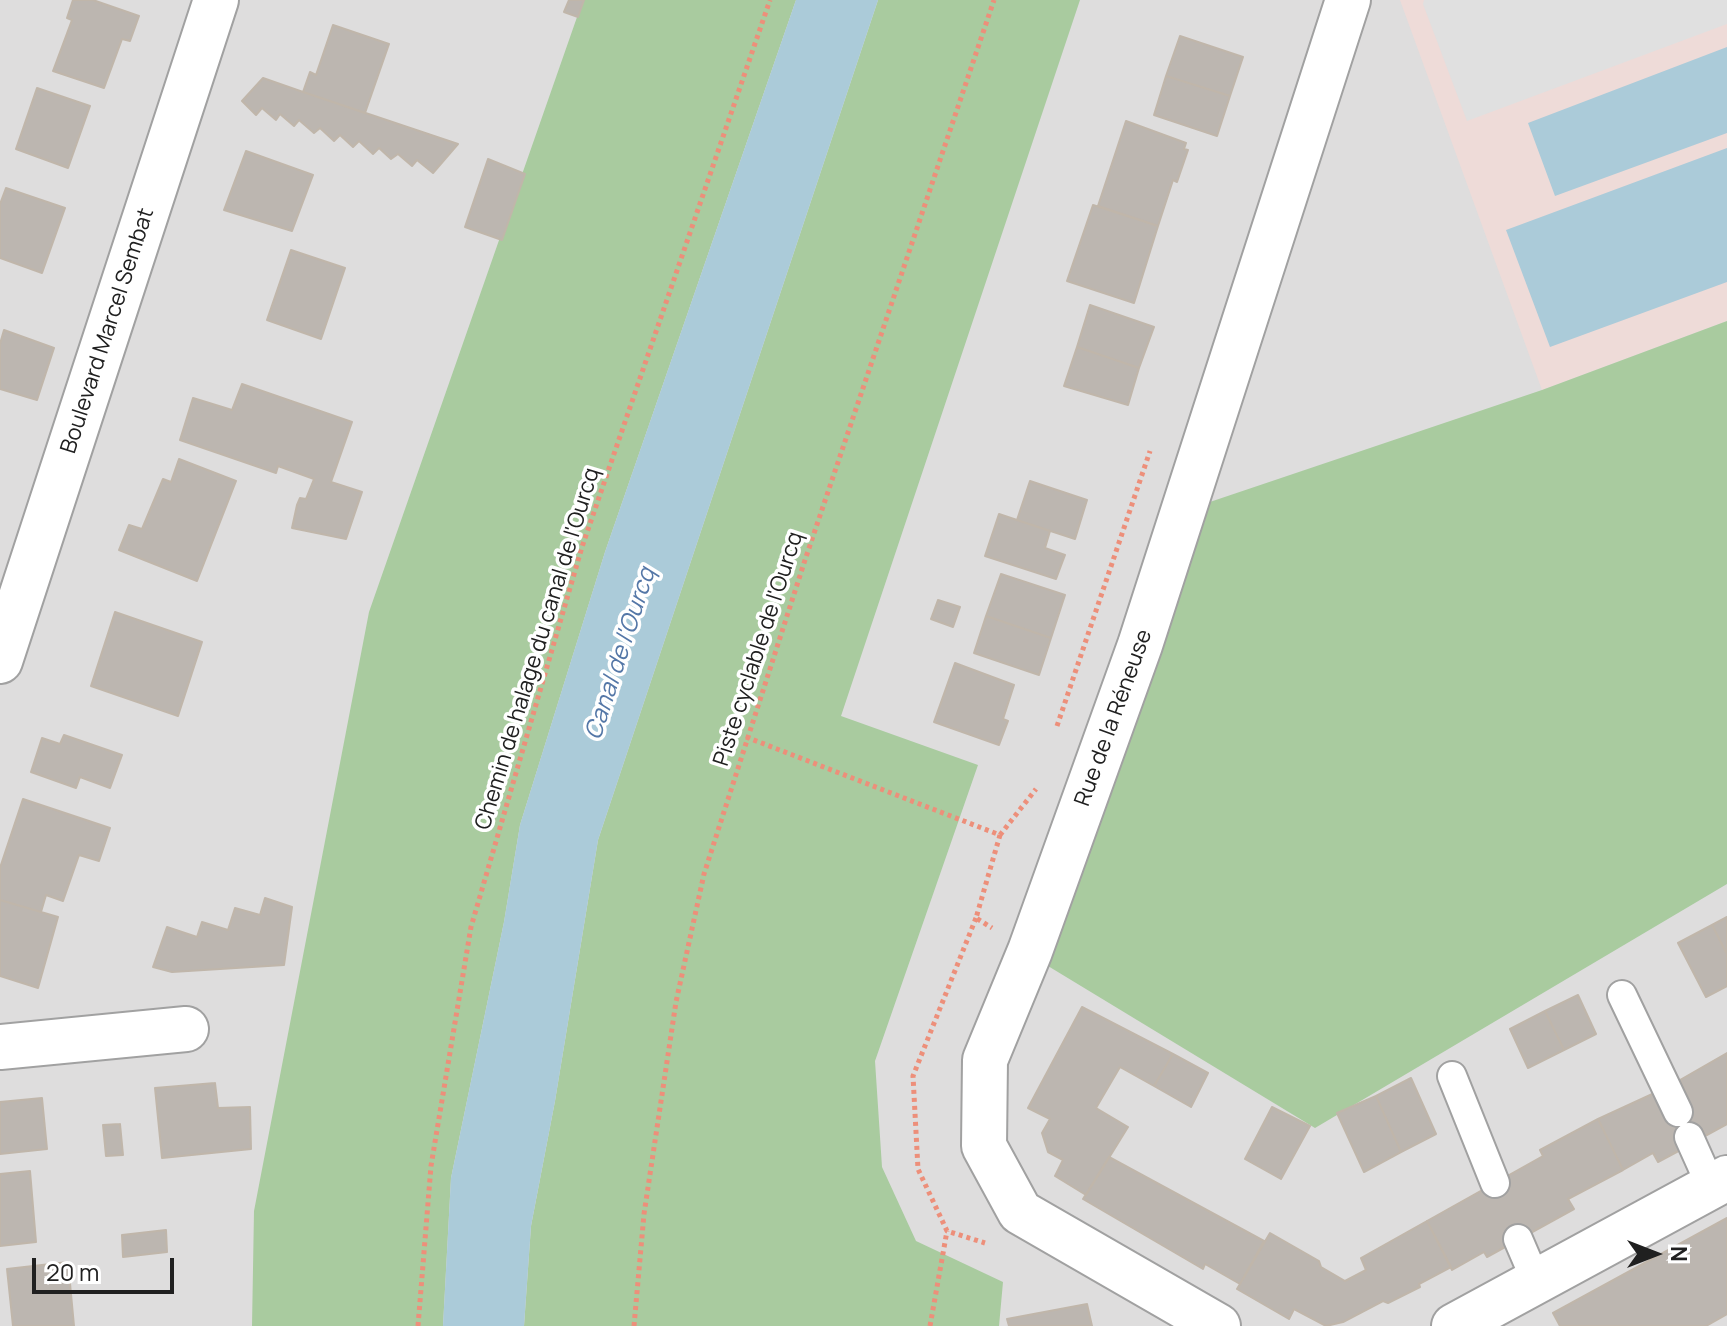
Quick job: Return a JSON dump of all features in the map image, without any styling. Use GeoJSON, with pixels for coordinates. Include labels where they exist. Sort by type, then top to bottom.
{"type":"FeatureCollection","features":[{"type":"Feature","properties":{"kind":"street","name":"Boulevard Marcel Sembat"},"geometry":{"type":"LineString","coordinates":[[3,641],[216,0]]}},
{"type":"Feature","properties":{"kind":"street","name":"Rue de la Réneuse"},"geometry":{"type":"LineString","coordinates":[[1218,1326],[1020,1212],[984,1146],[985,1060],[1030,951],[1140,645],[1348,0]]}},
{"type":"Feature","properties":{"kind":"street"},"geometry":{"type":"LineString","coordinates":[[0,1047],[186,1029]]}},
{"type":"Feature","properties":{"kind":"street"},"geometry":{"type":"LineString","coordinates":[[1454,1326],[1719,1182]]}},
{"type":"Feature","properties":{"kind":"lane"},"geometry":{"type":"LineString","coordinates":[[1622,995],[1684,1124],[1719,1182]]}},
{"type":"Feature","properties":{"kind":"lane"},"geometry":{"type":"LineString","coordinates":[[1452,1076],[1495,1183]]}},
{"type":"Feature","properties":{"kind":"lane"},"geometry":{"type":"LineString","coordinates":[[1518,1239],[1536,1281]]}},
{"type":"Feature","properties":{"kind":"path","name":"Chemin de halage du canal de l'Ourcq"},"geometry":{"type":"LineString","coordinates":[[418,1326],[431,1166],[471,927],[582,547],[770,0]]}},
{"type":"Feature","properties":{"kind":"path","name":"Piste cyclable de l'Ourcq"},"geometry":{"type":"LineString","coordinates":[[634,1326],[644,1214],[676,1002],[704,874],[746,737],[994,0]]}},
{"type":"Feature","properties":{"kind":"path"},"geometry":{"type":"LineString","coordinates":[[1056,731],[1151,447]]}},
{"type":"Feature","properties":{"kind":"path"},"geometry":{"type":"LineString","coordinates":[[746,737],[1000,835]]}},
{"type":"Feature","properties":{"kind":"path"},"geometry":{"type":"LineString","coordinates":[[1030,951],[976,918],[1000,835],[1036,790],[1041,775]]}},
{"type":"Feature","properties":{"kind":"path"},"geometry":{"type":"LineString","coordinates":[[930,1326],[947,1231]]}},
{"type":"Feature","properties":{"kind":"shaded area"},"geometry":{"type":"Polygon","coordinates":[[[0,0],[1727,0],[1727,1326],[0,1326],[0,0]]]}},
{"type":"Feature","properties":{"kind":"shaded area"},"geometry":{"type":"Polygon","coordinates":[[[1400,0],[1727,0],[1727,321],[1542,390],[1400,0]]]}},
{"type":"Feature","properties":{"kind":"shaded area"},"geometry":{"type":"Polygon","coordinates":[[[1424,0],[1727,0],[1727,24],[1467,121],[1424,0]]]}},
{"type":"Feature","properties":{"kind":"green space"},"geometry":{"type":"Polygon","coordinates":[[[583,0],[796,0],[605,552],[520,825],[504,922],[451,1178],[443,1326],[252,1326],[254,1211],[369,612],[583,0]]]}},
{"type":"Feature","properties":{"kind":"green space"},"geometry":{"type":"Polygon","coordinates":[[[878,0],[1080,0],[841,716],[978,765],[875,1061],[882,1167],[916,1241],[1003,1282],[999,1326],[524,1326],[531,1226],[598,840],[878,0]]]}},
{"type":"Feature","properties":{"kind":"green space"},"geometry":{"type":"Polygon","coordinates":[[[1727,321],[1727,884],[1315,1128],[1048,966],[1201,505],[1542,390],[1727,321]]]}},
{"type":"Feature","properties":{"kind":"water","name":"Canal de l'Ourcq"},"geometry":{"type":"Polygon","coordinates":[[[796,0],[878,0],[598,840],[531,1226],[524,1326],[443,1326],[451,1178],[504,922],[520,825],[605,552],[796,0]]]}},
{"type":"Feature","properties":{"kind":"water"},"geometry":{"type":"Polygon","coordinates":[[[1727,47],[1727,133],[1555,196],[1528,123],[1727,47]]]}},
{"type":"Feature","properties":{"kind":"water"},"geometry":{"type":"Polygon","coordinates":[[[1727,148],[1727,282],[1550,347],[1506,230],[1727,148]]]}},
{"type":"Feature","properties":{"kind":"building"},"geometry":{"type":"Polygon","coordinates":[[[73,0],[93,0],[139,16],[130,41],[122,39],[104,88],[53,71],[72,20],[67,18],[73,0]]]}},
{"type":"Feature","properties":{"kind":"building"},"geometry":{"type":"Polygon","coordinates":[[[569,0],[584,0],[578,17],[564,12],[569,0]]]}},
{"type":"Feature","properties":{"kind":"building"},"geometry":{"type":"Polygon","coordinates":[[[333,25],[389,44],[365,113],[303,92],[310,72],[316,75],[333,25]]]}},
{"type":"Feature","properties":{"kind":"building"},"geometry":{"type":"Polygon","coordinates":[[[1180,36],[1243,57],[1230,96],[1166,76],[1180,36]]]}},
{"type":"Feature","properties":{"kind":"building"},"geometry":{"type":"Polygon","coordinates":[[[1166,76],[1230,96],[1217,136],[1154,115],[1166,76]]]}},
{"type":"Feature","properties":{"kind":"building"},"geometry":{"type":"Polygon","coordinates":[[[263,78],[458,144],[433,173],[417,160],[412,166],[398,154],[391,159],[379,148],[373,154],[359,141],[353,147],[340,135],[334,141],[320,128],[314,133],[299,120],[294,126],[280,114],[276,120],[262,108],[256,115],[242,101],[263,78]]]}},
{"type":"Feature","properties":{"kind":"building"},"geometry":{"type":"Polygon","coordinates":[[[37,88],[90,106],[68,168],[16,149],[37,88]]]}},
{"type":"Feature","properties":{"kind":"building"},"geometry":{"type":"Polygon","coordinates":[[[1126,121],[1186,143],[1184,149],[1188,150],[1177,182],[1173,180],[1158,226],[1098,206],[1126,121]]]}},
{"type":"Feature","properties":{"kind":"building"},"geometry":{"type":"Polygon","coordinates":[[[246,151],[313,175],[292,231],[224,210],[246,151]]]}},
{"type":"Feature","properties":{"kind":"building"},"geometry":{"type":"Polygon","coordinates":[[[488,159],[525,174],[502,240],[465,227],[488,159]]]}},
{"type":"Feature","properties":{"kind":"building"},"geometry":{"type":"Polygon","coordinates":[[[6,188],[65,208],[42,273],[0,258],[0,204],[6,188]]]}},
{"type":"Feature","properties":{"kind":"building"},"geometry":{"type":"Polygon","coordinates":[[[1093,205],[1158,226],[1134,303],[1067,281],[1093,205]]]}},
{"type":"Feature","properties":{"kind":"building"},"geometry":{"type":"Polygon","coordinates":[[[291,250],[345,268],[321,339],[267,320],[291,250]]]}},
{"type":"Feature","properties":{"kind":"building"},"geometry":{"type":"Polygon","coordinates":[[[1090,305],[1154,327],[1139,368],[1077,347],[1090,305]]]}},
{"type":"Feature","properties":{"kind":"building"},"geometry":{"type":"Polygon","coordinates":[[[4,330],[54,348],[37,400],[0,389],[0,344],[4,330]]]}},
{"type":"Feature","properties":{"kind":"building"},"geometry":{"type":"Polygon","coordinates":[[[1077,347],[1139,368],[1128,405],[1064,386],[1077,347]]]}},
{"type":"Feature","properties":{"kind":"building"},"geometry":{"type":"Polygon","coordinates":[[[242,384],[352,422],[331,482],[362,492],[346,539],[292,528],[300,498],[306,499],[314,479],[278,466],[276,473],[180,440],[193,398],[232,410],[242,384]]]}},
{"type":"Feature","properties":{"kind":"building"},"geometry":{"type":"Polygon","coordinates":[[[179,459],[236,481],[197,581],[119,550],[129,525],[142,529],[163,479],[171,482],[179,459]]]}},
{"type":"Feature","properties":{"kind":"building"},"geometry":{"type":"Polygon","coordinates":[[[1030,481],[1087,500],[1075,539],[1017,520],[1030,481]]]}},
{"type":"Feature","properties":{"kind":"building"},"geometry":{"type":"Polygon","coordinates":[[[999,514],[1050,531],[1045,548],[1065,555],[1056,579],[985,556],[999,514]]]}},
{"type":"Feature","properties":{"kind":"building"},"geometry":{"type":"Polygon","coordinates":[[[1001,574],[1065,595],[1051,638],[986,616],[1001,574]]]}},
{"type":"Feature","properties":{"kind":"building"},"geometry":{"type":"Polygon","coordinates":[[[938,600],[960,607],[953,627],[931,619],[938,600]]]}},
{"type":"Feature","properties":{"kind":"building"},"geometry":{"type":"Polygon","coordinates":[[[115,612],[202,642],[178,716],[91,686],[115,612]]]}},
{"type":"Feature","properties":{"kind":"building"},"geometry":{"type":"Polygon","coordinates":[[[986,616],[1051,638],[1039,675],[974,653],[986,616]]]}},
{"type":"Feature","properties":{"kind":"building"},"geometry":{"type":"Polygon","coordinates":[[[955,663],[1014,685],[1003,719],[1008,721],[999,745],[934,722],[955,663]]]}},
{"type":"Feature","properties":{"kind":"building"},"geometry":{"type":"Polygon","coordinates":[[[64,735],[122,755],[110,788],[80,777],[76,788],[31,772],[42,738],[60,744],[64,735]]]}},
{"type":"Feature","properties":{"kind":"building"},"geometry":{"type":"Polygon","coordinates":[[[23,799],[110,828],[99,861],[79,855],[63,901],[46,895],[41,912],[0,900],[0,868],[23,799]]]}},
{"type":"Feature","properties":{"kind":"building"},"geometry":{"type":"Polygon","coordinates":[[[265,898],[292,907],[284,965],[172,972],[153,967],[167,927],[197,937],[202,922],[228,930],[235,908],[260,915],[265,898]]]}},
{"type":"Feature","properties":{"kind":"building"},"geometry":{"type":"Polygon","coordinates":[[[0,900],[58,917],[38,988],[0,976],[0,900]]]}},
{"type":"Feature","properties":{"kind":"building"},"geometry":{"type":"Polygon","coordinates":[[[1727,917],[1727,954],[1712,925],[1727,917]]]}},
{"type":"Feature","properties":{"kind":"building"},"geometry":{"type":"Polygon","coordinates":[[[1712,925],[1727,954],[1727,986],[1706,997],[1678,943],[1712,925]]]}},
{"type":"Feature","properties":{"kind":"building"},"geometry":{"type":"Polygon","coordinates":[[[1578,995],[1596,1034],[1564,1050],[1545,1011],[1578,995]]]}},
{"type":"Feature","properties":{"kind":"building"},"geometry":{"type":"Polygon","coordinates":[[[1082,1007],[1173,1054],[1154,1086],[1120,1067],[1096,1108],[1128,1127],[1086,1195],[1055,1176],[1063,1160],[1048,1152],[1042,1133],[1050,1119],[1028,1108],[1082,1007]]]}},
{"type":"Feature","properties":{"kind":"building"},"geometry":{"type":"Polygon","coordinates":[[[1545,1011],[1564,1050],[1528,1068],[1510,1029],[1545,1011]]]}},
{"type":"Feature","properties":{"kind":"building"},"geometry":{"type":"Polygon","coordinates":[[[1727,1053],[1727,1124],[1705,1136],[1703,1130],[1683,1139],[1686,1147],[1658,1162],[1653,1153],[1623,1170],[1598,1119],[1661,1090],[1678,1112],[1691,1105],[1680,1080],[1727,1053]]]}},
{"type":"Feature","properties":{"kind":"building"},"geometry":{"type":"Polygon","coordinates":[[[1173,1054],[1208,1073],[1191,1107],[1154,1086],[1173,1054]]]}},
{"type":"Feature","properties":{"kind":"building"},"geometry":{"type":"Polygon","coordinates":[[[1411,1078],[1436,1134],[1401,1152],[1376,1096],[1411,1078]]]}},
{"type":"Feature","properties":{"kind":"building"},"geometry":{"type":"Polygon","coordinates":[[[215,1083],[218,1108],[250,1107],[251,1149],[162,1158],[155,1088],[215,1083]]]}},
{"type":"Feature","properties":{"kind":"building"},"geometry":{"type":"Polygon","coordinates":[[[1376,1096],[1401,1152],[1364,1172],[1337,1113],[1376,1096]]]}},
{"type":"Feature","properties":{"kind":"building"},"geometry":{"type":"Polygon","coordinates":[[[42,1098],[47,1149],[0,1154],[0,1102],[42,1098]]]}},
{"type":"Feature","properties":{"kind":"building"},"geometry":{"type":"Polygon","coordinates":[[[1272,1107],[1310,1126],[1281,1179],[1245,1159],[1272,1107]]]}},
{"type":"Feature","properties":{"kind":"building"},"geometry":{"type":"Polygon","coordinates":[[[1598,1119],[1623,1170],[1568,1199],[1574,1209],[1487,1257],[1484,1252],[1452,1270],[1427,1221],[1543,1156],[1540,1150],[1598,1119]]]}},
{"type":"Feature","properties":{"kind":"building"},"geometry":{"type":"Polygon","coordinates":[[[120,1124],[123,1155],[106,1156],[103,1125],[120,1124]]]}},
{"type":"Feature","properties":{"kind":"building"},"geometry":{"type":"Polygon","coordinates":[[[1109,1157],[1264,1241],[1240,1284],[1205,1264],[1203,1269],[1083,1199],[1109,1157]]]}},
{"type":"Feature","properties":{"kind":"building"},"geometry":{"type":"Polygon","coordinates":[[[30,1171],[36,1242],[0,1246],[0,1174],[30,1171]]]}},
{"type":"Feature","properties":{"kind":"building"},"geometry":{"type":"Polygon","coordinates":[[[1727,1218],[1727,1314],[1706,1326],[1560,1326],[1553,1313],[1727,1218]]]}},
{"type":"Feature","properties":{"kind":"building"},"geometry":{"type":"Polygon","coordinates":[[[1427,1221],[1451,1267],[1419,1284],[1420,1287],[1388,1303],[1383,1301],[1343,1322],[1326,1326],[1294,1309],[1289,1319],[1237,1289],[1270,1233],[1319,1261],[1321,1267],[1345,1281],[1366,1270],[1361,1258],[1427,1221]]]}},
{"type":"Feature","properties":{"kind":"building"},"geometry":{"type":"Polygon","coordinates":[[[166,1230],[167,1252],[123,1257],[122,1235],[166,1230]]]}},
{"type":"Feature","properties":{"kind":"building"},"geometry":{"type":"Polygon","coordinates":[[[68,1262],[74,1326],[13,1326],[7,1269],[68,1262]]]}},
{"type":"Feature","properties":{"kind":"building"},"geometry":{"type":"Polygon","coordinates":[[[1087,1304],[1092,1326],[1009,1326],[1007,1319],[1087,1304]]]}}]}
